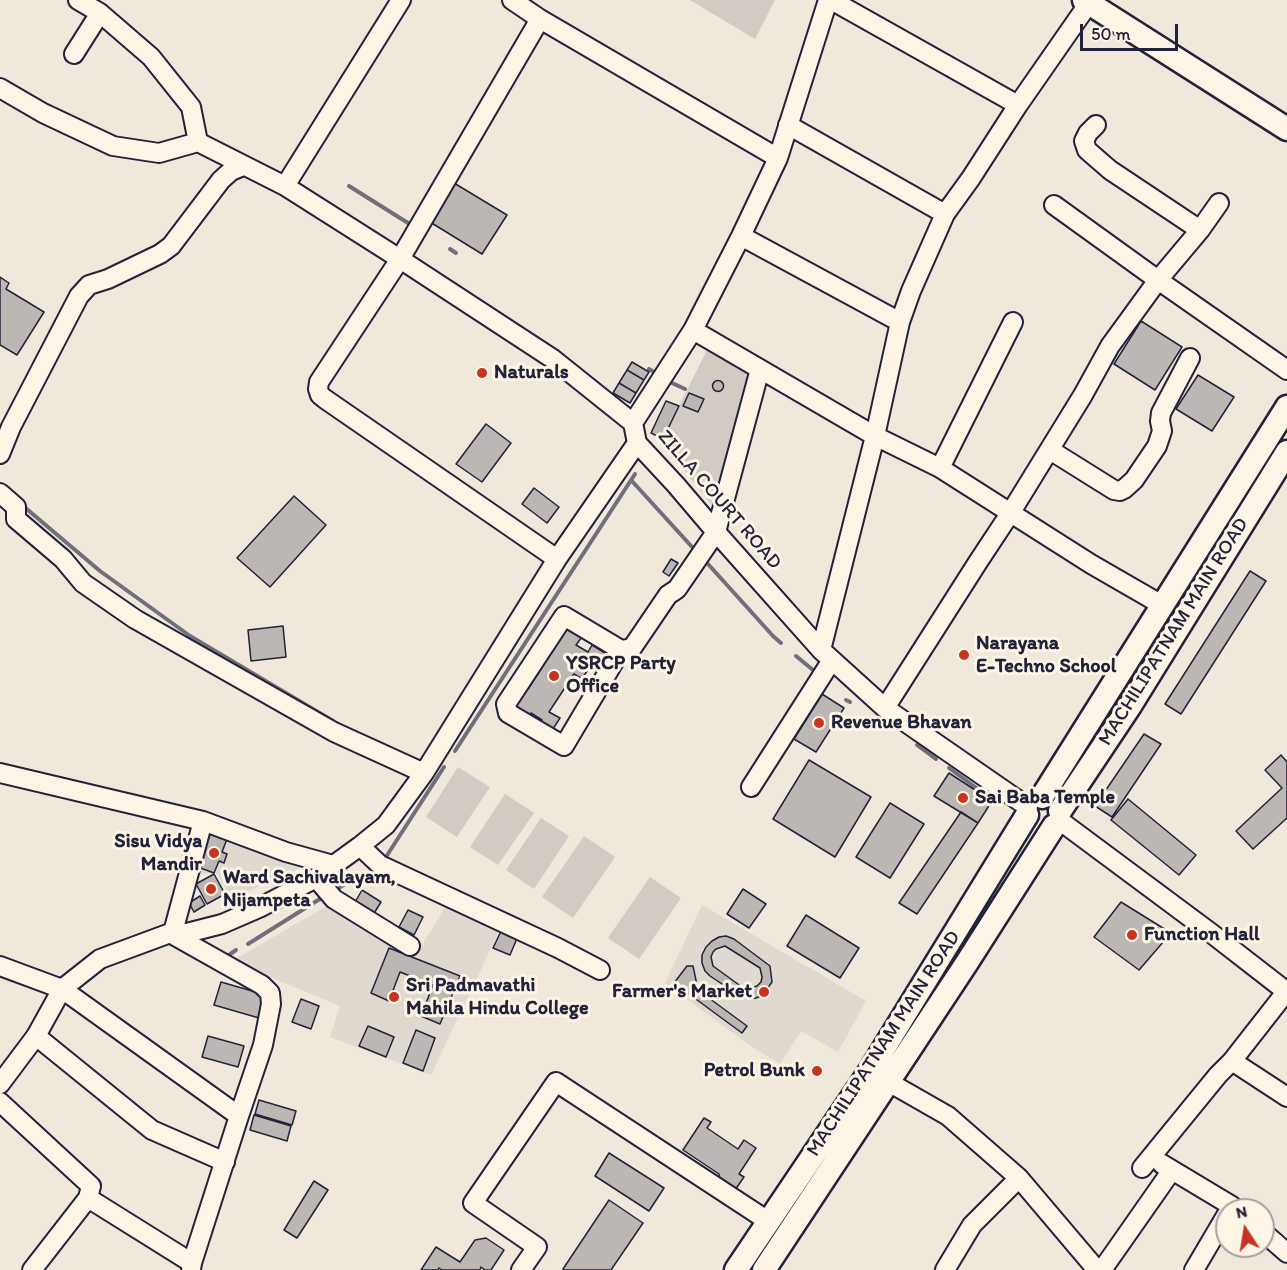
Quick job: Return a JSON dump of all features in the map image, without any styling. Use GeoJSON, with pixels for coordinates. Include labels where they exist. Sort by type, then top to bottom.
{"type":"FeatureCollection","features":[{"type":"Feature","properties":{"kind":"main road"},"geometry":{"type":"LineString","coordinates":[[1088,1],[1287,129]]}},
{"type":"Feature","properties":{"kind":"main road","name":"MACHILIPATNAM MAIN ROAD"},"geometry":{"type":"LineString","coordinates":[[764,1270],[879,1076],[1032,806],[1287,407]]}},
{"type":"Feature","properties":{"kind":"main road","name":"MACHILIPATNAM MAIN ROAD"},"geometry":{"type":"LineString","coordinates":[[736,1270],[768,1221],[972,954],[1130,706],[1287,452]]}},
{"type":"Feature","properties":{"kind":"main road"},"geometry":{"type":"LineString","coordinates":[[1032,806],[1031,824],[1037,828],[1046,829],[1057,819]]}},
{"type":"Feature","properties":{"kind":"street"},"geometry":{"type":"LineString","coordinates":[[0,88],[43,113],[113,146],[159,153],[198,142],[191,107],[151,57],[100,14],[78,0]]}},
{"type":"Feature","properties":{"kind":"street"},"geometry":{"type":"LineString","coordinates":[[285,186],[401,0]]}},
{"type":"Feature","properties":{"kind":"street"},"geometry":{"type":"LineString","coordinates":[[512,0],[540,19],[778,158]]}},
{"type":"Feature","properties":{"kind":"street"},"geometry":{"type":"LineString","coordinates":[[633,423],[693,330],[778,158],[830,0],[1018,105]]}},
{"type":"Feature","properties":{"kind":"street"},"geometry":{"type":"LineString","coordinates":[[751,787],[827,655],[900,322],[911,291],[945,214],[1088,1]]}},
{"type":"Feature","properties":{"kind":"street"},"geometry":{"type":"LineString","coordinates":[[74,54],[100,14]]}},
{"type":"Feature","properties":{"kind":"street"},"geometry":{"type":"LineString","coordinates":[[540,19],[399,259],[319,382],[318,389],[320,395],[557,559]]}},
{"type":"Feature","properties":{"kind":"street"},"geometry":{"type":"LineString","coordinates":[[788,125],[945,214]]}},
{"type":"Feature","properties":{"kind":"street"},"geometry":{"type":"LineString","coordinates":[[1096,125],[1084,141],[1087,150],[1110,170],[1200,230]]}},
{"type":"Feature","properties":{"kind":"street","name":"ZILLA COURT ROAD"},"geometry":{"type":"LineString","coordinates":[[198,142],[285,186],[553,359],[633,423],[637,443],[827,655],[885,708],[1032,806]]}},
{"type":"Feature","properties":{"kind":"street"},"geometry":{"type":"LineString","coordinates":[[0,454],[5,424],[79,296],[90,285],[108,279],[160,254],[171,246],[221,180],[231,171],[243,166]]}},
{"type":"Feature","properties":{"kind":"street"},"geometry":{"type":"LineString","coordinates":[[885,708],[1050,450],[1110,346],[1158,280],[1200,230],[1219,203]]}},
{"type":"Feature","properties":{"kind":"street"},"geometry":{"type":"LineString","coordinates":[[1054,205],[1287,370]]}},
{"type":"Feature","properties":{"kind":"street"},"geometry":{"type":"LineString","coordinates":[[741,236],[900,322]]}},
{"type":"Feature","properties":{"kind":"street"},"geometry":{"type":"LineString","coordinates":[[940,468],[1013,322]]}},
{"type":"Feature","properties":{"kind":"street"},"geometry":{"type":"LineString","coordinates":[[693,330],[875,436],[940,468],[1091,564],[1162,605]]}},
{"type":"Feature","properties":{"kind":"street"},"geometry":{"type":"LineString","coordinates":[[1050,450],[1114,490],[1124,489],[1134,480],[1157,446],[1161,431],[1161,414],[1190,358]]}},
{"type":"Feature","properties":{"kind":"street"},"geometry":{"type":"LineString","coordinates":[[621,650],[564,746],[508,713],[506,704],[564,616],[621,650],[632,648],[668,595],[677,589],[716,532],[760,369]]}},
{"type":"Feature","properties":{"kind":"street"},"geometry":{"type":"LineString","coordinates":[[0,1084],[36,1036],[62,989],[100,959],[174,934],[222,924],[259,908],[316,878],[386,825],[424,773],[557,559],[637,443]]}},
{"type":"Feature","properties":{"kind":"street"},"geometry":{"type":"LineString","coordinates":[[0,493],[16,507],[16,519],[63,559],[83,583],[135,619],[334,732],[424,773]]}},
{"type":"Feature","properties":{"kind":"street"},"geometry":{"type":"LineString","coordinates":[[0,773],[203,821],[286,852],[333,866]]}},
{"type":"Feature","properties":{"kind":"street"},"geometry":{"type":"LineString","coordinates":[[1057,819],[1287,992],[1146,1162],[1172,1170],[1215,1199]]}},
{"type":"Feature","properties":{"kind":"street"},"geometry":{"type":"LineString","coordinates":[[174,934],[203,821]]}},
{"type":"Feature","properties":{"kind":"street"},"geometry":{"type":"LineString","coordinates":[[360,846],[380,865],[600,970]]}},
{"type":"Feature","properties":{"kind":"street"},"geometry":{"type":"LineString","coordinates":[[316,878],[334,899],[410,946]]}},
{"type":"Feature","properties":{"kind":"street"},"geometry":{"type":"LineString","coordinates":[[88,1198],[192,1266],[238,1116],[263,1045],[271,1004],[270,993],[262,985],[174,934]]}},
{"type":"Feature","properties":{"kind":"street"},"geometry":{"type":"LineString","coordinates":[[0,966],[62,989],[238,1116]]}},
{"type":"Feature","properties":{"kind":"street"},"geometry":{"type":"LineString","coordinates":[[36,1036],[152,1130],[225,1162]]}},
{"type":"Feature","properties":{"kind":"street"},"geometry":{"type":"LineString","coordinates":[[1232,1061],[1287,1097]]}},
{"type":"Feature","properties":{"kind":"street"},"geometry":{"type":"LineString","coordinates":[[879,1076],[948,1116],[1018,1178],[1097,1270]]}},
{"type":"Feature","properties":{"kind":"street"},"geometry":{"type":"LineString","coordinates":[[521,1270],[537,1247],[473,1203],[556,1082],[768,1221]]}},
{"type":"Feature","properties":{"kind":"street"},"geometry":{"type":"LineString","coordinates":[[0,1102],[91,1186],[88,1198],[32,1270]]}},
{"type":"Feature","properties":{"kind":"street"},"geometry":{"type":"LineString","coordinates":[[1102,1270],[1172,1170]]}},
{"type":"Feature","properties":{"kind":"street"},"geometry":{"type":"LineString","coordinates":[[945,1270],[972,1225],[1018,1178]]}},
{"type":"Feature","properties":{"kind":"street"},"geometry":{"type":"LineString","coordinates":[[1194,1270],[1215,1236]]}},
{"type":"Feature","properties":{"kind":"street"},"geometry":{"type":"LineString","coordinates":[[1275,1242],[1287,1253]]}},
{"type":"Feature","properties":{"kind":"shaded area"},"geometry":{"type":"Polygon","coordinates":[[[690,0],[775,0],[755,39],[690,0]]]}},
{"type":"Feature","properties":{"kind":"shaded area"},"geometry":{"type":"Polygon","coordinates":[[[709,346],[753,375],[712,505],[661,442],[709,346]]]}},
{"type":"Feature","properties":{"kind":"shaded area"},"geometry":{"type":"Polygon","coordinates":[[[458,767],[490,787],[457,837],[426,817],[458,767]]]}},
{"type":"Feature","properties":{"kind":"shaded area"},"geometry":{"type":"Polygon","coordinates":[[[505,794],[534,813],[498,865],[470,847],[505,794]]]}},
{"type":"Feature","properties":{"kind":"shaded area"},"geometry":{"type":"Polygon","coordinates":[[[541,818],[569,836],[534,889],[506,870],[541,818]]]}},
{"type":"Feature","properties":{"kind":"shaded area"},"geometry":{"type":"Polygon","coordinates":[[[210,830],[305,866],[231,899],[217,873],[193,875],[210,830]]]}},
{"type":"Feature","properties":{"kind":"shaded area"},"geometry":{"type":"Polygon","coordinates":[[[584,836],[615,857],[573,918],[542,897],[584,836]]]}},
{"type":"Feature","properties":{"kind":"shaded area"},"geometry":{"type":"Polygon","coordinates":[[[650,877],[681,898],[639,959],[608,938],[650,877]]]}},
{"type":"Feature","properties":{"kind":"shaded area","name":"Sri Padmavathi Mahila Hindu College"},"geometry":{"type":"Polygon","coordinates":[[[448,902],[501,927],[431,1075],[330,1037],[340,1006],[232,961],[332,903],[417,954],[448,902]]]}},
{"type":"Feature","properties":{"kind":"shaded area","name":"Farmer's Market"},"geometry":{"type":"Polygon","coordinates":[[[702,905],[866,1001],[838,1052],[801,1031],[780,1064],[752,1047],[665,983],[702,905]]]}},
{"type":"Feature","properties":{"kind":"building"},"geometry":{"type":"Polygon","coordinates":[[[454,183],[507,215],[482,254],[430,222],[454,183]]]}},
{"type":"Feature","properties":{"kind":"building"},"geometry":{"type":"Polygon","coordinates":[[[0,277],[9,283],[6,289],[44,312],[17,355],[0,345],[0,277]]]}},
{"type":"Feature","properties":{"kind":"building"},"geometry":{"type":"Polygon","coordinates":[[[1141,321],[1182,347],[1155,390],[1114,364],[1141,321]]]}},
{"type":"Feature","properties":{"kind":"building"},"geometry":{"type":"Polygon","coordinates":[[[632,362],[649,372],[644,380],[627,370],[632,362]]]}},
{"type":"Feature","properties":{"kind":"building"},"geometry":{"type":"Polygon","coordinates":[[[627,370],[644,380],[636,393],[619,383],[627,370]]]}},
{"type":"Feature","properties":{"kind":"building"},"geometry":{"type":"Polygon","coordinates":[[[1198,375],[1234,397],[1212,431],[1176,409],[1198,375]]]}},
{"type":"Feature","properties":{"kind":"building"},"geometry":{"type":"Polygon","coordinates":[[[718,381],[722,382],[722,390],[718,391],[714,390],[713,386],[714,382],[718,381]]]}},
{"type":"Feature","properties":{"kind":"building"},"geometry":{"type":"Polygon","coordinates":[[[619,383],[636,393],[630,403],[613,393],[619,383]]]}},
{"type":"Feature","properties":{"kind":"building"},"geometry":{"type":"Polygon","coordinates":[[[689,393],[704,399],[698,412],[683,406],[689,393]]]}},
{"type":"Feature","properties":{"kind":"building"},"geometry":{"type":"Polygon","coordinates":[[[666,401],[679,406],[663,439],[651,433],[666,401]]]}},
{"type":"Feature","properties":{"kind":"building"},"geometry":{"type":"Polygon","coordinates":[[[486,424],[511,443],[482,482],[456,464],[486,424]]]}},
{"type":"Feature","properties":{"kind":"building"},"geometry":{"type":"Polygon","coordinates":[[[534,488],[559,507],[547,523],[522,504],[534,488]]]}},
{"type":"Feature","properties":{"kind":"building"},"geometry":{"type":"Polygon","coordinates":[[[294,496],[326,525],[270,587],[237,558],[294,496]]]}},
{"type":"Feature","properties":{"kind":"building"},"geometry":{"type":"Polygon","coordinates":[[[671,559],[678,563],[669,576],[663,572],[671,559]]]}},
{"type":"Feature","properties":{"kind":"building"},"geometry":{"type":"Polygon","coordinates":[[[1250,571],[1266,581],[1181,714],[1165,704],[1250,571]]]}},
{"type":"Feature","properties":{"kind":"building","name":"YSRCP Party Office"},"geometry":{"type":"Polygon","coordinates":[[[565,625],[582,637],[576,645],[588,652],[592,645],[605,653],[599,663],[594,660],[582,679],[574,674],[549,712],[560,718],[551,732],[539,724],[542,720],[531,713],[528,718],[511,707],[524,687],[528,689],[557,644],[554,642],[565,625]]]}},
{"type":"Feature","properties":{"kind":"building"},"geometry":{"type":"Polygon","coordinates":[[[283,626],[286,657],[251,661],[248,630],[283,626]]]}},
{"type":"Feature","properties":{"kind":"building","name":"Revenue Bhavan"},"geometry":{"type":"Polygon","coordinates":[[[822,694],[844,708],[816,752],[794,739],[822,694]]]}},
{"type":"Feature","properties":{"kind":"building"},"geometry":{"type":"Polygon","coordinates":[[[1144,734],[1161,744],[1112,817],[1095,806],[1144,734]]]}},
{"type":"Feature","properties":{"kind":"building"},"geometry":{"type":"Polygon","coordinates":[[[1281,755],[1287,762],[1287,818],[1253,849],[1236,831],[1282,788],[1265,770],[1281,755]]]}},
{"type":"Feature","properties":{"kind":"building"},"geometry":{"type":"Polygon","coordinates":[[[809,760],[871,797],[835,857],[773,819],[809,760]]]}},
{"type":"Feature","properties":{"kind":"building","name":"Sai Baba Temple"},"geometry":{"type":"Polygon","coordinates":[[[949,773],[992,801],[978,823],[934,796],[949,773]]]}},
{"type":"Feature","properties":{"kind":"building"},"geometry":{"type":"Polygon","coordinates":[[[1128,799],[1196,855],[1179,875],[1111,820],[1128,799]]]}},
{"type":"Feature","properties":{"kind":"building"},"geometry":{"type":"Polygon","coordinates":[[[890,803],[924,824],[890,878],[856,857],[890,803]]]}},
{"type":"Feature","properties":{"kind":"building"},"geometry":{"type":"Polygon","coordinates":[[[961,812],[978,823],[917,914],[899,903],[961,812]]]}},
{"type":"Feature","properties":{"kind":"building","name":"Sisu Vidya Mandir"},"geometry":{"type":"Polygon","coordinates":[[[211,832],[227,839],[222,852],[227,854],[224,863],[219,861],[214,873],[198,867],[211,832]]]}},
{"type":"Feature","properties":{"kind":"building","name":"Ward Sachivalayam, Nijampeta"},"geometry":{"type":"Polygon","coordinates":[[[214,874],[225,894],[207,904],[196,884],[214,874]]]}},
{"type":"Feature","properties":{"kind":"building"},"geometry":{"type":"Polygon","coordinates":[[[743,889],[766,904],[749,928],[727,914],[743,889]]]}},
{"type":"Feature","properties":{"kind":"building"},"geometry":{"type":"Polygon","coordinates":[[[362,890],[381,902],[373,915],[354,904],[362,890]]]}},
{"type":"Feature","properties":{"kind":"building"},"geometry":{"type":"Polygon","coordinates":[[[200,896],[205,905],[194,912],[189,903],[200,896]]]}},
{"type":"Feature","properties":{"kind":"building","name":"Function Hall"},"geometry":{"type":"Polygon","coordinates":[[[1121,902],[1171,933],[1139,970],[1094,937],[1121,902]]]}},
{"type":"Feature","properties":{"kind":"building"},"geometry":{"type":"Polygon","coordinates":[[[408,910],[423,917],[414,935],[399,927],[408,910]]]}},
{"type":"Feature","properties":{"kind":"building"},"geometry":{"type":"Polygon","coordinates":[[[806,915],[859,948],[840,978],[787,946],[806,915]]]}},
{"type":"Feature","properties":{"kind":"building"},"geometry":{"type":"Polygon","coordinates":[[[502,929],[518,936],[510,955],[493,948],[502,929]]]}},
{"type":"Feature","properties":{"kind":"building"},"geometry":{"type":"Polygon","coordinates":[[[726,936],[734,939],[770,966],[772,982],[763,995],[748,999],[740,996],[705,971],[702,955],[706,947],[719,937],[726,936]],[[725,946],[716,949],[711,957],[713,966],[747,989],[761,982],[760,968],[725,946]]]}},
{"type":"Feature","properties":{"kind":"building"},"geometry":{"type":"Polygon","coordinates":[[[389,948],[460,976],[440,1024],[421,1016],[433,985],[400,972],[389,1001],[371,993],[389,948]]]}},
{"type":"Feature","properties":{"kind":"building"},"geometry":{"type":"Polygon","coordinates":[[[687,966],[693,966],[698,990],[693,997],[674,983],[687,966]]]}},
{"type":"Feature","properties":{"kind":"building"},"geometry":{"type":"Polygon","coordinates":[[[221,982],[266,995],[259,1018],[214,1005],[221,982]]]}},
{"type":"Feature","properties":{"kind":"building"},"geometry":{"type":"Polygon","coordinates":[[[698,990],[747,1026],[742,1033],[693,997],[698,990]]]}},
{"type":"Feature","properties":{"kind":"building"},"geometry":{"type":"Polygon","coordinates":[[[301,999],[319,1006],[311,1029],[292,1022],[301,999]]]}},
{"type":"Feature","properties":{"kind":"building"},"geometry":{"type":"Polygon","coordinates":[[[368,1026],[394,1037],[386,1057],[359,1046],[368,1026]]]}},
{"type":"Feature","properties":{"kind":"building"},"geometry":{"type":"Polygon","coordinates":[[[416,1030],[435,1038],[423,1071],[403,1063],[416,1030]]]}},
{"type":"Feature","properties":{"kind":"building"},"geometry":{"type":"Polygon","coordinates":[[[208,1036],[244,1046],[238,1067],[202,1057],[208,1036]]]}},
{"type":"Feature","properties":{"kind":"building"},"geometry":{"type":"Polygon","coordinates":[[[259,1100],[296,1111],[292,1125],[255,1114],[259,1100]]]}},
{"type":"Feature","properties":{"kind":"building"},"geometry":{"type":"Polygon","coordinates":[[[254,1115],[291,1126],[287,1141],[250,1130],[254,1115]]]}},
{"type":"Feature","properties":{"kind":"building"},"geometry":{"type":"Polygon","coordinates":[[[704,1118],[711,1122],[707,1128],[738,1149],[744,1140],[756,1148],[739,1174],[744,1177],[735,1190],[720,1180],[719,1174],[683,1150],[704,1118]]]}},
{"type":"Feature","properties":{"kind":"building"},"geometry":{"type":"Polygon","coordinates":[[[609,1153],[664,1188],[649,1211],[595,1176],[609,1153]]]}},
{"type":"Feature","properties":{"kind":"building"},"geometry":{"type":"Polygon","coordinates":[[[314,1181],[328,1190],[297,1238],[284,1230],[314,1181]]]}},
{"type":"Feature","properties":{"kind":"building"},"geometry":{"type":"Polygon","coordinates":[[[609,1200],[643,1223],[611,1270],[564,1270],[563,1269],[609,1200]]]}},
{"type":"Feature","properties":{"kind":"building"},"geometry":{"type":"Polygon","coordinates":[[[486,1238],[504,1250],[491,1270],[481,1267],[480,1270],[442,1270],[439,1268],[438,1270],[421,1270],[436,1247],[460,1262],[475,1240],[486,1238]]]}},
{"type":"Feature","properties":{"kind":"waterway"},"geometry":{"type":"LineString","coordinates":[[349,186],[408,223]]}},
{"type":"Feature","properties":{"kind":"waterway"},"geometry":{"type":"LineString","coordinates":[[450,249],[456,253]]}},
{"type":"Feature","properties":{"kind":"waterway"},"geometry":{"type":"LineString","coordinates":[[649,369],[654,372]]}},
{"type":"Feature","properties":{"kind":"waterway"},"geometry":{"type":"LineString","coordinates":[[672,383],[685,389]]}},
{"type":"Feature","properties":{"kind":"waterway"},"geometry":{"type":"LineString","coordinates":[[455,751],[635,474]]}},
{"type":"Feature","properties":{"kind":"waterway"},"geometry":{"type":"LineString","coordinates":[[631,480],[693,548]]}},
{"type":"Feature","properties":{"kind":"waterway"},"geometry":{"type":"LineString","coordinates":[[22,505],[100,571],[190,636],[333,721]]}},
{"type":"Feature","properties":{"kind":"waterway"},"geometry":{"type":"LineString","coordinates":[[708,564],[781,643]]}},
{"type":"Feature","properties":{"kind":"waterway"},"geometry":{"type":"LineString","coordinates":[[796,656],[813,670]]}},
{"type":"Feature","properties":{"kind":"waterway"},"geometry":{"type":"LineString","coordinates":[[846,700],[850,702]]}},
{"type":"Feature","properties":{"kind":"waterway"},"geometry":{"type":"LineString","coordinates":[[917,745],[936,759]]}},
{"type":"Feature","properties":{"kind":"waterway"},"geometry":{"type":"LineString","coordinates":[[384,860],[444,767]]}},
{"type":"Feature","properties":{"kind":"waterway"},"geometry":{"type":"LineString","coordinates":[[949,768],[997,803]]}},
{"type":"Feature","properties":{"kind":"waterway"},"geometry":{"type":"LineString","coordinates":[[351,880],[360,875]]}},
{"type":"Feature","properties":{"kind":"waterway"},"geometry":{"type":"LineString","coordinates":[[335,890],[347,883]]}},
{"type":"Feature","properties":{"kind":"waterway"},"geometry":{"type":"LineString","coordinates":[[248,944],[323,897]]}},
{"type":"Feature","properties":{"kind":"waterway"},"geometry":{"type":"LineString","coordinates":[[229,955],[236,950]]}},
{"type":"Feature","properties":{"kind":"place","name":"Naturals"},"geometry":{"type":"Point","coordinates":[482,373]}},
{"type":"Feature","properties":{"kind":"place","name":"Narayana E-Techno School"},"geometry":{"type":"Point","coordinates":[964,655]}},
{"type":"Feature","properties":{"kind":"place","name":"YSRCP Party Office"},"geometry":{"type":"Point","coordinates":[554,676]}},
{"type":"Feature","properties":{"kind":"place","name":"Revenue Bhavan"},"geometry":{"type":"Point","coordinates":[819,723]}},
{"type":"Feature","properties":{"kind":"place","name":"Sai Baba Temple"},"geometry":{"type":"Point","coordinates":[963,798]}},
{"type":"Feature","properties":{"kind":"place","name":"Sisu Vidya Mandir"},"geometry":{"type":"Point","coordinates":[214,853]}},
{"type":"Feature","properties":{"kind":"place","name":"Ward Sachivalayam, Nijampeta"},"geometry":{"type":"Point","coordinates":[211,889]}},
{"type":"Feature","properties":{"kind":"place","name":"Function Hall"},"geometry":{"type":"Point","coordinates":[1132,935]}},
{"type":"Feature","properties":{"kind":"place","name":"Farmer's Market"},"geometry":{"type":"Point","coordinates":[764,992]}},
{"type":"Feature","properties":{"kind":"place","name":"Sri Padmavathi Mahila Hindu College"},"geometry":{"type":"Point","coordinates":[394,997]}},
{"type":"Feature","properties":{"kind":"place","name":"Petrol Bunk"},"geometry":{"type":"Point","coordinates":[817,1071]}}]}
